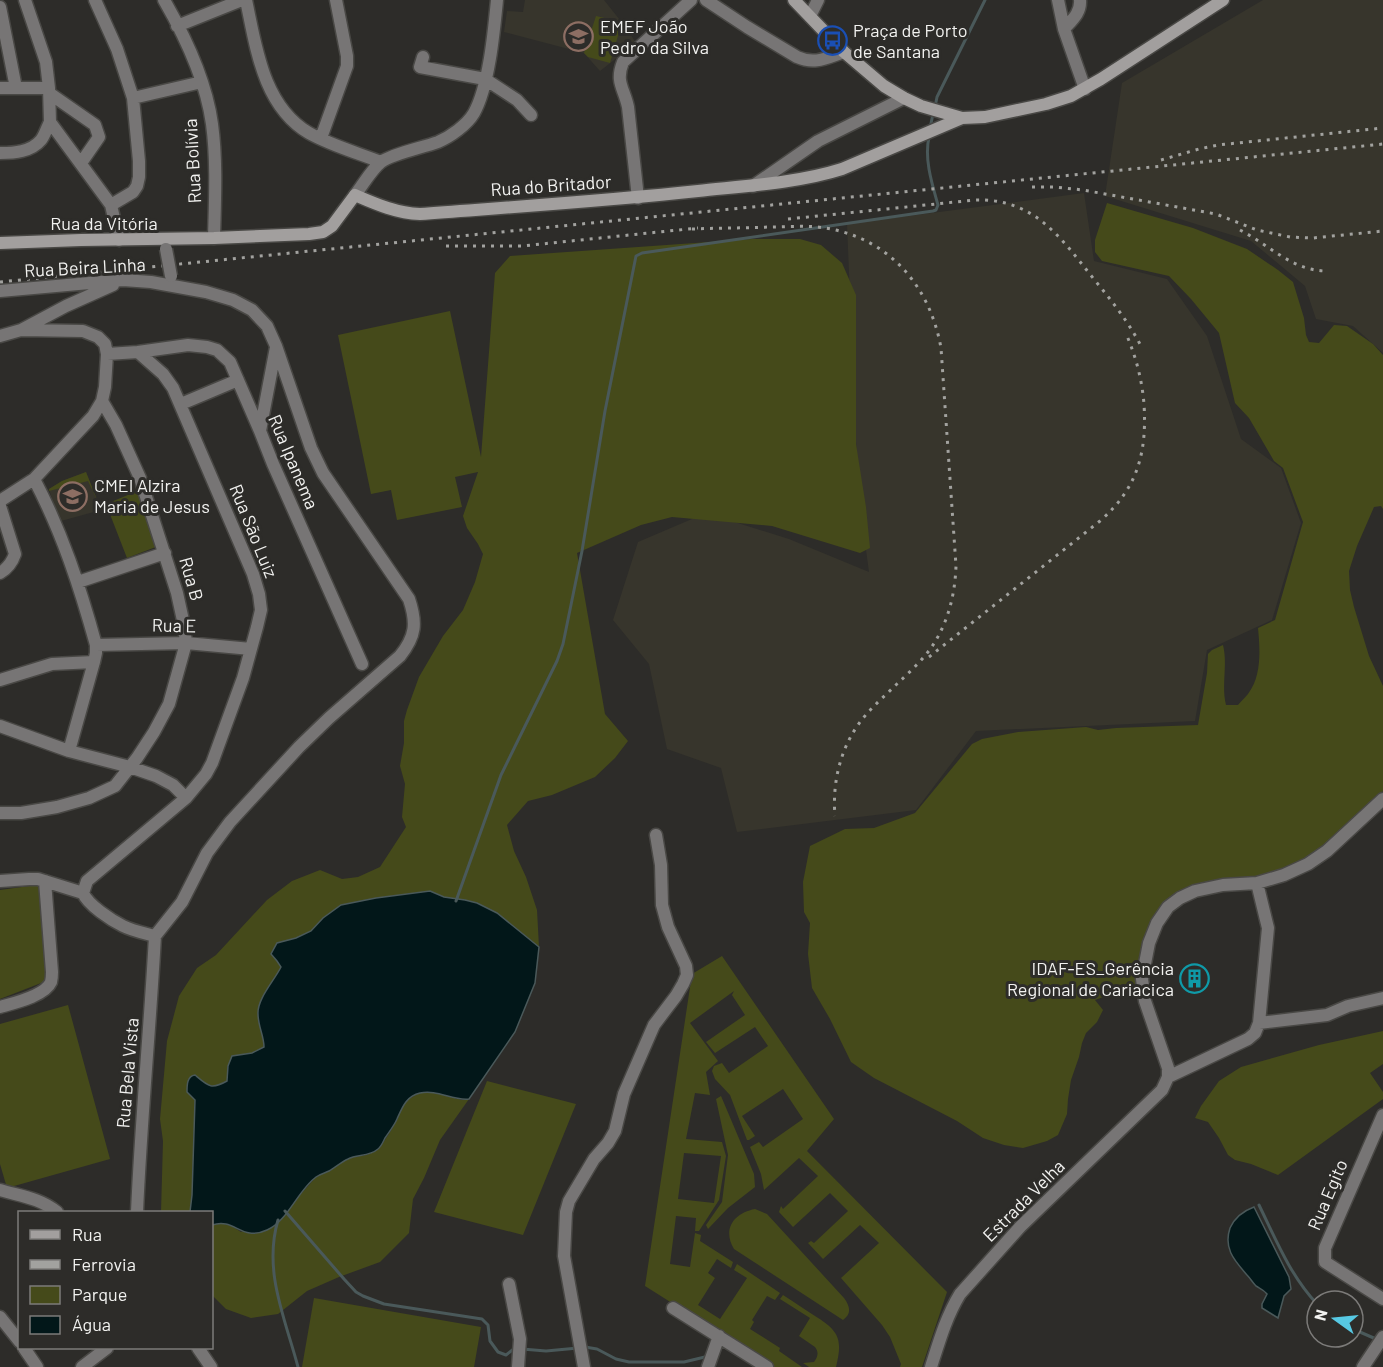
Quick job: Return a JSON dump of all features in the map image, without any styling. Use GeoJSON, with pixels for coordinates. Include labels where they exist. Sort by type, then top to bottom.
{"type":"FeatureCollection","features":[{"type":"Feature","properties":{"kind":"street"},"geometry":{"type":"LineString","coordinates":[[0,153],[17,153],[30,148],[41,140],[50,122],[46,62],[25,0]]}},
{"type":"Feature","properties":{"kind":"street"},"geometry":{"type":"LineString","coordinates":[[95,0],[117,49],[133,98],[139,177],[133,192],[111,205]]}},
{"type":"Feature","properties":{"kind":"street","name":"Rua Bolívia"},"geometry":{"type":"LineString","coordinates":[[164,0],[202,82],[212,123],[215,175],[214,238]]}},
{"type":"Feature","properties":{"kind":"street"},"geometry":{"type":"LineString","coordinates":[[177,26],[244,0],[266,81],[276,101],[293,122],[309,133],[381,162]]}},
{"type":"Feature","properties":{"kind":"street"},"geometry":{"type":"LineString","coordinates":[[321,138],[347,66],[336,0]]}},
{"type":"Feature","properties":{"kind":"street"},"geometry":{"type":"LineString","coordinates":[[165,244],[214,238],[309,234],[323,232],[332,226],[381,162],[440,141],[459,129],[473,115],[485,79],[497,0]]}},
{"type":"Feature","properties":{"kind":"street"},"geometry":{"type":"LineString","coordinates":[[638,198],[628,107],[619,81],[619,71],[623,62],[691,0]]}},
{"type":"Feature","properties":{"kind":"street"},"geometry":{"type":"LineString","coordinates":[[706,0],[747,27],[805,60],[819,60],[844,52]]}},
{"type":"Feature","properties":{"kind":"street"},"geometry":{"type":"LineString","coordinates":[[794,0],[844,52],[884,86],[921,106],[962,118],[985,117],[1046,104],[1071,96],[1223,0]]}},
{"type":"Feature","properties":{"kind":"street"},"geometry":{"type":"LineString","coordinates":[[810,16],[818,0]]}},
{"type":"Feature","properties":{"kind":"street"},"geometry":{"type":"LineString","coordinates":[[1058,0],[1064,29],[1085,89]]}},
{"type":"Feature","properties":{"kind":"street"},"geometry":{"type":"LineString","coordinates":[[1064,29],[1078,13],[1080,0]]}},
{"type":"Feature","properties":{"kind":"street"},"geometry":{"type":"LineString","coordinates":[[0,7],[16,88]]}},
{"type":"Feature","properties":{"kind":"street"},"geometry":{"type":"LineString","coordinates":[[423,57],[420,67],[485,79],[517,100],[531,115]]}},
{"type":"Feature","properties":{"kind":"street"},"geometry":{"type":"LineString","coordinates":[[133,98],[202,82]]}},
{"type":"Feature","properties":{"kind":"street"},"geometry":{"type":"LineString","coordinates":[[0,88],[49,91],[95,125],[99,138],[81,163]]}},
{"type":"Feature","properties":{"kind":"street","name":"Rua do Britador"},"geometry":{"type":"LineString","coordinates":[[753,186],[818,141],[904,98]]}},
{"type":"Feature","properties":{"kind":"street","name":"Rua do Britador"},"geometry":{"type":"LineString","coordinates":[[355,195],[385,208],[420,214],[638,198],[753,186],[825,175],[962,118]]}},
{"type":"Feature","properties":{"kind":"street"},"geometry":{"type":"LineString","coordinates":[[50,122],[111,205],[119,240]]}},
{"type":"Feature","properties":{"kind":"street","name":"Rua da Vitória"},"geometry":{"type":"LineString","coordinates":[[0,243],[119,240],[165,244],[172,281]]}},
{"type":"Feature","properties":{"kind":"street"},"geometry":{"type":"LineString","coordinates":[[0,336],[21,330],[123,280]]}},
{"type":"Feature","properties":{"kind":"street","name":"Rua Beira Linha"},"geometry":{"type":"LineString","coordinates":[[0,291],[123,280],[172,281]]}},
{"type":"Feature","properties":{"kind":"street"},"geometry":{"type":"LineString","coordinates":[[0,881],[29,879],[45,881],[83,893],[90,904],[122,926],[155,936],[182,902],[207,853],[230,822],[329,718],[400,656],[409,645],[415,628],[409,599],[317,461],[267,326],[252,310],[233,300],[172,281]]}},
{"type":"Feature","properties":{"kind":"street"},"geometry":{"type":"LineString","coordinates":[[0,573],[13,561],[15,554],[0,503],[34,479],[93,416],[102,401],[105,387],[105,344],[98,337],[83,331],[21,330]]}},
{"type":"Feature","properties":{"kind":"street","name":"Rua Ipanema"},"geometry":{"type":"LineString","coordinates":[[138,352],[189,345],[217,350],[230,362],[362,664]]}},
{"type":"Feature","properties":{"kind":"street"},"geometry":{"type":"LineString","coordinates":[[260,431],[276,346]]}},
{"type":"Feature","properties":{"kind":"street"},"geometry":{"type":"LineString","coordinates":[[106,354],[138,352]]}},
{"type":"Feature","properties":{"kind":"street","name":"Rua São Luiz"},"geometry":{"type":"LineString","coordinates":[[83,893],[87,881],[186,798],[206,774],[243,678],[261,610],[253,574],[173,388],[163,375],[138,352]]}},
{"type":"Feature","properties":{"kind":"street"},"geometry":{"type":"LineString","coordinates":[[181,405],[238,380]]}},
{"type":"Feature","properties":{"kind":"street","name":"Rua B"},"geometry":{"type":"LineString","coordinates":[[0,813],[21,813],[57,807],[89,798],[115,786],[137,758],[169,704],[186,643],[177,593],[140,478],[116,425],[102,401]]}},
{"type":"Feature","properties":{"kind":"street"},"geometry":{"type":"LineString","coordinates":[[34,479],[64,543],[96,645],[94,662],[69,751]]}},
{"type":"Feature","properties":{"kind":"street"},"geometry":{"type":"LineString","coordinates":[[78,582],[165,553]]}},
{"type":"Feature","properties":{"kind":"street","name":"Rua E"},"geometry":{"type":"LineString","coordinates":[[96,645],[186,643],[251,649]]}},
{"type":"Feature","properties":{"kind":"street"},"geometry":{"type":"LineString","coordinates":[[0,680],[52,664],[94,662]]}},
{"type":"Feature","properties":{"kind":"street"},"geometry":{"type":"LineString","coordinates":[[0,726],[69,751],[156,776],[173,784],[186,798]]}},
{"type":"Feature","properties":{"kind":"street"},"geometry":{"type":"LineString","coordinates":[[1257,883],[1268,928],[1259,1023],[1255,1033],[1248,1039],[1168,1077],[1165,1058],[1145,1001],[1142,979],[1149,943],[1158,922],[1168,907],[1195,891],[1223,885],[1257,883],[1284,875],[1308,864],[1327,851],[1383,799]]}},
{"type":"Feature","properties":{"kind":"street"},"geometry":{"type":"LineString","coordinates":[[584,1367],[564,1256],[566,1212],[569,1201],[594,1159],[615,1131],[624,1094],[654,1025],[680,990],[687,975],[686,966],[668,927],[662,905],[661,865],[656,835]]}},
{"type":"Feature","properties":{"kind":"street"},"geometry":{"type":"LineString","coordinates":[[0,1007],[35,995],[51,983],[45,881]]}},
{"type":"Feature","properties":{"kind":"street","name":"Rua Bela Vista"},"geometry":{"type":"LineString","coordinates":[[137,1211],[155,936]]}},
{"type":"Feature","properties":{"kind":"street"},"geometry":{"type":"LineString","coordinates":[[1259,1023],[1327,1015],[1348,1006],[1383,998]]}},
{"type":"Feature","properties":{"kind":"street","name":"Estrada Velha"},"geometry":{"type":"LineString","coordinates":[[931,1367],[945,1324],[960,1294],[1020,1227],[1162,1090],[1168,1077]]}},
{"type":"Feature","properties":{"kind":"street","name":"Rua Egito"},"geometry":{"type":"LineString","coordinates":[[1383,1114],[1325,1248],[1325,1262],[1383,1299]]}},
{"type":"Feature","properties":{"kind":"street"},"geometry":{"type":"LineString","coordinates":[[0,1190],[32,1198],[45,1203],[56,1211]]}},
{"type":"Feature","properties":{"kind":"street"},"geometry":{"type":"LineString","coordinates":[[509,1284],[520,1339],[518,1367]]}},
{"type":"Feature","properties":{"kind":"street"},"geometry":{"type":"LineString","coordinates":[[673,1308],[718,1336],[752,1362],[767,1367]]}},
{"type":"Feature","properties":{"kind":"street"},"geometry":{"type":"LineString","coordinates":[[0,1317],[18,1340]]}},
{"type":"Feature","properties":{"kind":"street"},"geometry":{"type":"LineString","coordinates":[[708,1367],[718,1336]]}},
{"type":"Feature","properties":{"kind":"street"},"geometry":{"type":"LineString","coordinates":[[1363,1367],[1383,1337]]}},
{"type":"Feature","properties":{"kind":"street"},"geometry":{"type":"LineString","coordinates":[[25,1349],[38,1367]]}},
{"type":"Feature","properties":{"kind":"street"},"geometry":{"type":"LineString","coordinates":[[82,1367],[104,1349]]}},
{"type":"Feature","properties":{"kind":"street"},"geometry":{"type":"LineString","coordinates":[[199,1349],[211,1367]]}},
{"type":"Feature","properties":{"kind":"shaded area","name":"EMEF João Pedro da Silva"},"geometry":{"type":"Polygon","coordinates":[[[525,0],[604,0],[636,43],[600,71],[584,53],[504,32],[507,11],[523,12],[525,0]]]}},
{"type":"Feature","properties":{"kind":"shaded area"},"geometry":{"type":"Polygon","coordinates":[[[1263,0],[1383,0],[1383,353],[1353,326],[1316,319],[1305,286],[1251,241],[1105,196],[1122,83],[1263,0]]]}},
{"type":"Feature","properties":{"kind":"shaded area"},"geometry":{"type":"Polygon","coordinates":[[[1084,193],[1094,261],[1167,279],[1207,336],[1241,439],[1281,468],[1301,523],[1272,620],[1207,650],[1195,721],[976,731],[916,810],[737,832],[721,768],[667,749],[649,664],[613,620],[638,542],[706,513],[789,539],[869,572],[858,490],[847,224],[1084,193]]]}},
{"type":"Feature","properties":{"kind":"shaded area","name":"CMEI Alzira Maria de Jesus"},"geometry":{"type":"Polygon","coordinates":[[[86,472],[101,510],[61,521],[49,489],[62,481],[86,472]]]}},
{"type":"Feature","properties":{"kind":"green space"},"geometry":{"type":"Polygon","coordinates":[[[596,16],[622,22],[610,63],[588,57],[584,53],[596,16]]]}},
{"type":"Feature","properties":{"kind":"green space"},"geometry":{"type":"Polygon","coordinates":[[[1107,203],[1193,228],[1247,249],[1293,282],[1309,342],[1319,343],[1334,325],[1347,326],[1373,344],[1383,355],[1383,509],[1381,506],[1374,507],[1349,571],[1354,607],[1369,656],[1383,686],[1383,791],[1366,812],[1326,849],[1281,874],[1188,889],[1172,896],[1158,914],[1134,986],[1095,1000],[1103,1010],[1097,1022],[1086,1033],[1082,1043],[1071,1080],[1067,1114],[1058,1135],[1023,1148],[983,1138],[957,1121],[874,1078],[851,1062],[812,988],[808,954],[810,923],[804,912],[803,882],[810,846],[845,829],[874,828],[915,813],[972,744],[982,739],[1018,732],[1086,727],[1098,730],[1198,725],[1208,654],[1223,645],[1226,705],[1238,705],[1253,687],[1259,662],[1258,628],[1275,620],[1303,522],[1283,468],[1274,461],[1249,418],[1235,403],[1219,333],[1169,276],[1102,261],[1095,252],[1095,240],[1107,203]]]}},
{"type":"Feature","properties":{"kind":"green space"},"geometry":{"type":"Polygon","coordinates":[[[752,239],[800,239],[821,245],[842,263],[856,295],[856,444],[870,548],[860,553],[772,526],[672,517],[641,525],[577,553],[605,714],[628,741],[615,758],[595,777],[552,795],[528,801],[507,825],[514,851],[537,910],[539,947],[497,913],[477,903],[444,897],[430,891],[341,905],[323,918],[311,931],[277,943],[277,961],[281,967],[258,1009],[264,1047],[252,1053],[239,1055],[228,1066],[227,1081],[213,1087],[207,1085],[187,1092],[195,1100],[190,1211],[161,1211],[163,1141],[160,1119],[167,1041],[179,996],[197,968],[216,955],[267,900],[292,881],[320,870],[342,879],[358,877],[380,867],[406,827],[402,817],[405,784],[400,766],[407,710],[419,677],[443,636],[463,610],[475,582],[483,554],[467,528],[463,516],[478,472],[455,477],[462,507],[397,520],[391,490],[371,494],[338,335],[450,311],[481,457],[495,273],[510,256],[752,239]]]}},
{"type":"Feature","properties":{"kind":"green space"},"geometry":{"type":"Polygon","coordinates":[[[86,472],[98,502],[88,481],[49,491],[62,481],[86,472]]]}},
{"type":"Feature","properties":{"kind":"green space"},"geometry":{"type":"Polygon","coordinates":[[[140,490],[161,545],[127,558],[106,504],[140,490]]]}},
{"type":"Feature","properties":{"kind":"green space"},"geometry":{"type":"Polygon","coordinates":[[[44,884],[54,978],[0,999],[0,890],[44,884]]]}},
{"type":"Feature","properties":{"kind":"green space"},"geometry":{"type":"Polygon","coordinates":[[[722,956],[834,1119],[807,1151],[947,1292],[922,1367],[900,1367],[901,1364],[890,1337],[841,1278],[879,1243],[860,1225],[823,1259],[808,1243],[811,1241],[814,1243],[848,1211],[830,1193],[793,1227],[779,1212],[781,1206],[783,1209],[818,1176],[799,1158],[764,1190],[761,1174],[750,1147],[759,1142],[763,1147],[803,1119],[783,1089],[742,1116],[755,1136],[747,1140],[730,1095],[715,1079],[712,1071],[714,1066],[722,1063],[729,1073],[768,1046],[755,1027],[715,1053],[706,1042],[745,1015],[732,995],[734,991],[690,1023],[718,1061],[706,1072],[710,1095],[695,1093],[686,1139],[722,1142],[726,1156],[719,1200],[699,1231],[695,1231],[696,1218],[676,1216],[670,1264],[690,1267],[695,1233],[701,1235],[700,1241],[733,1262],[731,1268],[717,1259],[708,1273],[715,1278],[698,1305],[720,1319],[747,1278],[734,1270],[737,1264],[780,1293],[775,1300],[767,1296],[752,1320],[754,1322],[750,1329],[780,1348],[779,1351],[802,1367],[773,1367],[645,1286],[692,974],[722,956]],[[684,1153],[678,1199],[714,1203],[721,1156],[684,1153]]]}},
{"type":"Feature","properties":{"kind":"green space"},"geometry":{"type":"Polygon","coordinates":[[[68,1005],[110,1159],[7,1188],[0,1164],[0,1024],[68,1005]]]}},
{"type":"Feature","properties":{"kind":"green space"},"geometry":{"type":"Polygon","coordinates":[[[1383,1031],[1383,1064],[1370,1073],[1383,1092],[1383,1099],[1278,1175],[1235,1160],[1228,1155],[1208,1122],[1195,1118],[1219,1081],[1241,1067],[1319,1045],[1383,1031]]]}},
{"type":"Feature","properties":{"kind":"green space"},"geometry":{"type":"Polygon","coordinates":[[[487,1081],[576,1104],[523,1235],[434,1212],[487,1081]]]}},
{"type":"Feature","properties":{"kind":"green space"},"geometry":{"type":"Polygon","coordinates":[[[419,1093],[436,1093],[462,1100],[469,1099],[440,1140],[413,1199],[409,1233],[380,1262],[307,1291],[278,1314],[251,1318],[226,1309],[213,1296],[213,1225],[227,1224],[241,1232],[292,1204],[316,1177],[349,1158],[366,1155],[379,1149],[406,1101],[419,1093]]]}},
{"type":"Feature","properties":{"kind":"green space"},"geometry":{"type":"Polygon","coordinates":[[[721,1096],[754,1174],[755,1187],[728,1208],[708,1229],[706,1225],[722,1202],[728,1155],[716,1099],[721,1096]]]}},
{"type":"Feature","properties":{"kind":"green space"},"geometry":{"type":"Polygon","coordinates":[[[755,1209],[767,1214],[844,1298],[849,1310],[843,1320],[734,1249],[729,1235],[732,1223],[741,1214],[755,1209]]]}},
{"type":"Feature","properties":{"kind":"green space"},"geometry":{"type":"Polygon","coordinates":[[[783,1295],[823,1321],[834,1331],[839,1343],[836,1367],[809,1367],[803,1363],[814,1362],[818,1354],[815,1347],[799,1336],[810,1318],[780,1299],[783,1295]]]}},
{"type":"Feature","properties":{"kind":"green space"},"geometry":{"type":"Polygon","coordinates":[[[314,1298],[481,1327],[474,1367],[302,1367],[314,1298]]]}},
{"type":"Feature","properties":{"kind":"water"},"geometry":{"type":"Polygon","coordinates":[[[430,891],[444,897],[477,903],[497,913],[539,947],[535,983],[515,1032],[469,1099],[426,1092],[411,1097],[379,1148],[374,1152],[348,1159],[316,1177],[274,1226],[258,1233],[251,1233],[227,1224],[213,1225],[213,1211],[190,1211],[195,1100],[187,1092],[188,1081],[195,1075],[210,1086],[222,1084],[227,1081],[228,1066],[232,1056],[252,1053],[264,1047],[258,1008],[281,967],[271,954],[277,943],[311,931],[323,918],[341,905],[430,891]]]}},
{"type":"Feature","properties":{"kind":"water"},"geometry":{"type":"Polygon","coordinates":[[[1254,1207],[1289,1277],[1291,1289],[1284,1296],[1278,1318],[1262,1308],[1267,1294],[1256,1286],[1235,1260],[1229,1248],[1228,1235],[1232,1224],[1246,1210],[1254,1207]]]}},
{"type":"Feature","properties":{"kind":"waterway"},"geometry":{"type":"LineString","coordinates":[[935,107],[937,97],[985,0]]}},
{"type":"Feature","properties":{"kind":"waterway"},"geometry":{"type":"LineString","coordinates":[[930,128],[933,114]]}},
{"type":"Feature","properties":{"kind":"waterway"},"geometry":{"type":"LineString","coordinates":[[456,901],[501,775],[557,661],[563,644],[582,551],[605,411],[636,256],[642,253],[936,210],[938,205],[928,163],[929,137]]}},
{"type":"Feature","properties":{"kind":"waterway"},"geometry":{"type":"LineString","coordinates":[[1259,1205],[1291,1269],[1305,1290]]}},
{"type":"Feature","properties":{"kind":"waterway"},"geometry":{"type":"LineString","coordinates":[[285,1211],[356,1292],[384,1304],[482,1319],[488,1325],[490,1341],[498,1352],[506,1355],[515,1348]]}},
{"type":"Feature","properties":{"kind":"waterway"},"geometry":{"type":"LineString","coordinates":[[278,1220],[274,1239],[274,1276],[298,1367]]}},
{"type":"Feature","properties":{"kind":"waterway"},"geometry":{"type":"LineString","coordinates":[[1365,1334],[1376,1339]]}},
{"type":"Feature","properties":{"kind":"waterway"},"geometry":{"type":"LineString","coordinates":[[585,1347],[597,1349],[616,1359],[629,1362],[684,1362],[709,1356]]}},
{"type":"Feature","properties":{"kind":"waterway"},"geometry":{"type":"LineString","coordinates":[[522,1349],[546,1351],[578,1348]]}},
{"type":"Feature","properties":{"kind":"railway"},"geometry":{"type":"LineString","coordinates":[[1161,160],[1218,145],[1383,128]]}},
{"type":"Feature","properties":{"kind":"railway"},"geometry":{"type":"LineString","coordinates":[[0,282],[1383,144]]}},
{"type":"Feature","properties":{"kind":"railway"},"geometry":{"type":"LineString","coordinates":[[1032,187],[1083,190],[1216,214],[1257,230],[1290,237],[1313,238],[1383,231]]}},
{"type":"Feature","properties":{"kind":"railway"},"geometry":{"type":"LineString","coordinates":[[788,219],[975,200],[996,201],[1014,206],[1044,223],[1069,248],[1119,311],[1141,346]]}},
{"type":"Feature","properties":{"kind":"railway"},"geometry":{"type":"LineString","coordinates":[[692,229],[798,226],[848,233],[869,242],[903,268],[916,285],[927,304],[941,348],[956,566],[952,598],[942,629],[931,648],[868,712],[849,739],[837,777],[835,816]]}},
{"type":"Feature","properties":{"kind":"railway"},"geometry":{"type":"LineString","coordinates":[[446,246],[522,246],[698,228]]}},
{"type":"Feature","properties":{"kind":"railway"},"geometry":{"type":"LineString","coordinates":[[1240,230],[1291,262],[1313,270],[1325,271]]}},
{"type":"Feature","properties":{"kind":"railway"},"geometry":{"type":"LineString","coordinates":[[929,657],[1100,521],[1123,496],[1137,468],[1144,438],[1145,421],[1140,377],[1127,336]]}},
{"type":"Feature","properties":{"kind":"place","name":"EMEF João Pedro da Silva"},"geometry":{"type":"Point","coordinates":[579,37]}},
{"type":"Feature","properties":{"kind":"place","name":"Praça de Porto de Santana"},"geometry":{"type":"Point","coordinates":[832,41]}},
{"type":"Feature","properties":{"kind":"place","name":"CMEI Alzira Maria de Jesus"},"geometry":{"type":"Point","coordinates":[73,496]}},
{"type":"Feature","properties":{"kind":"place","name":"IDAF-ES_Gerência Regional de Cariacica"},"geometry":{"type":"Point","coordinates":[1195,979]}}]}
